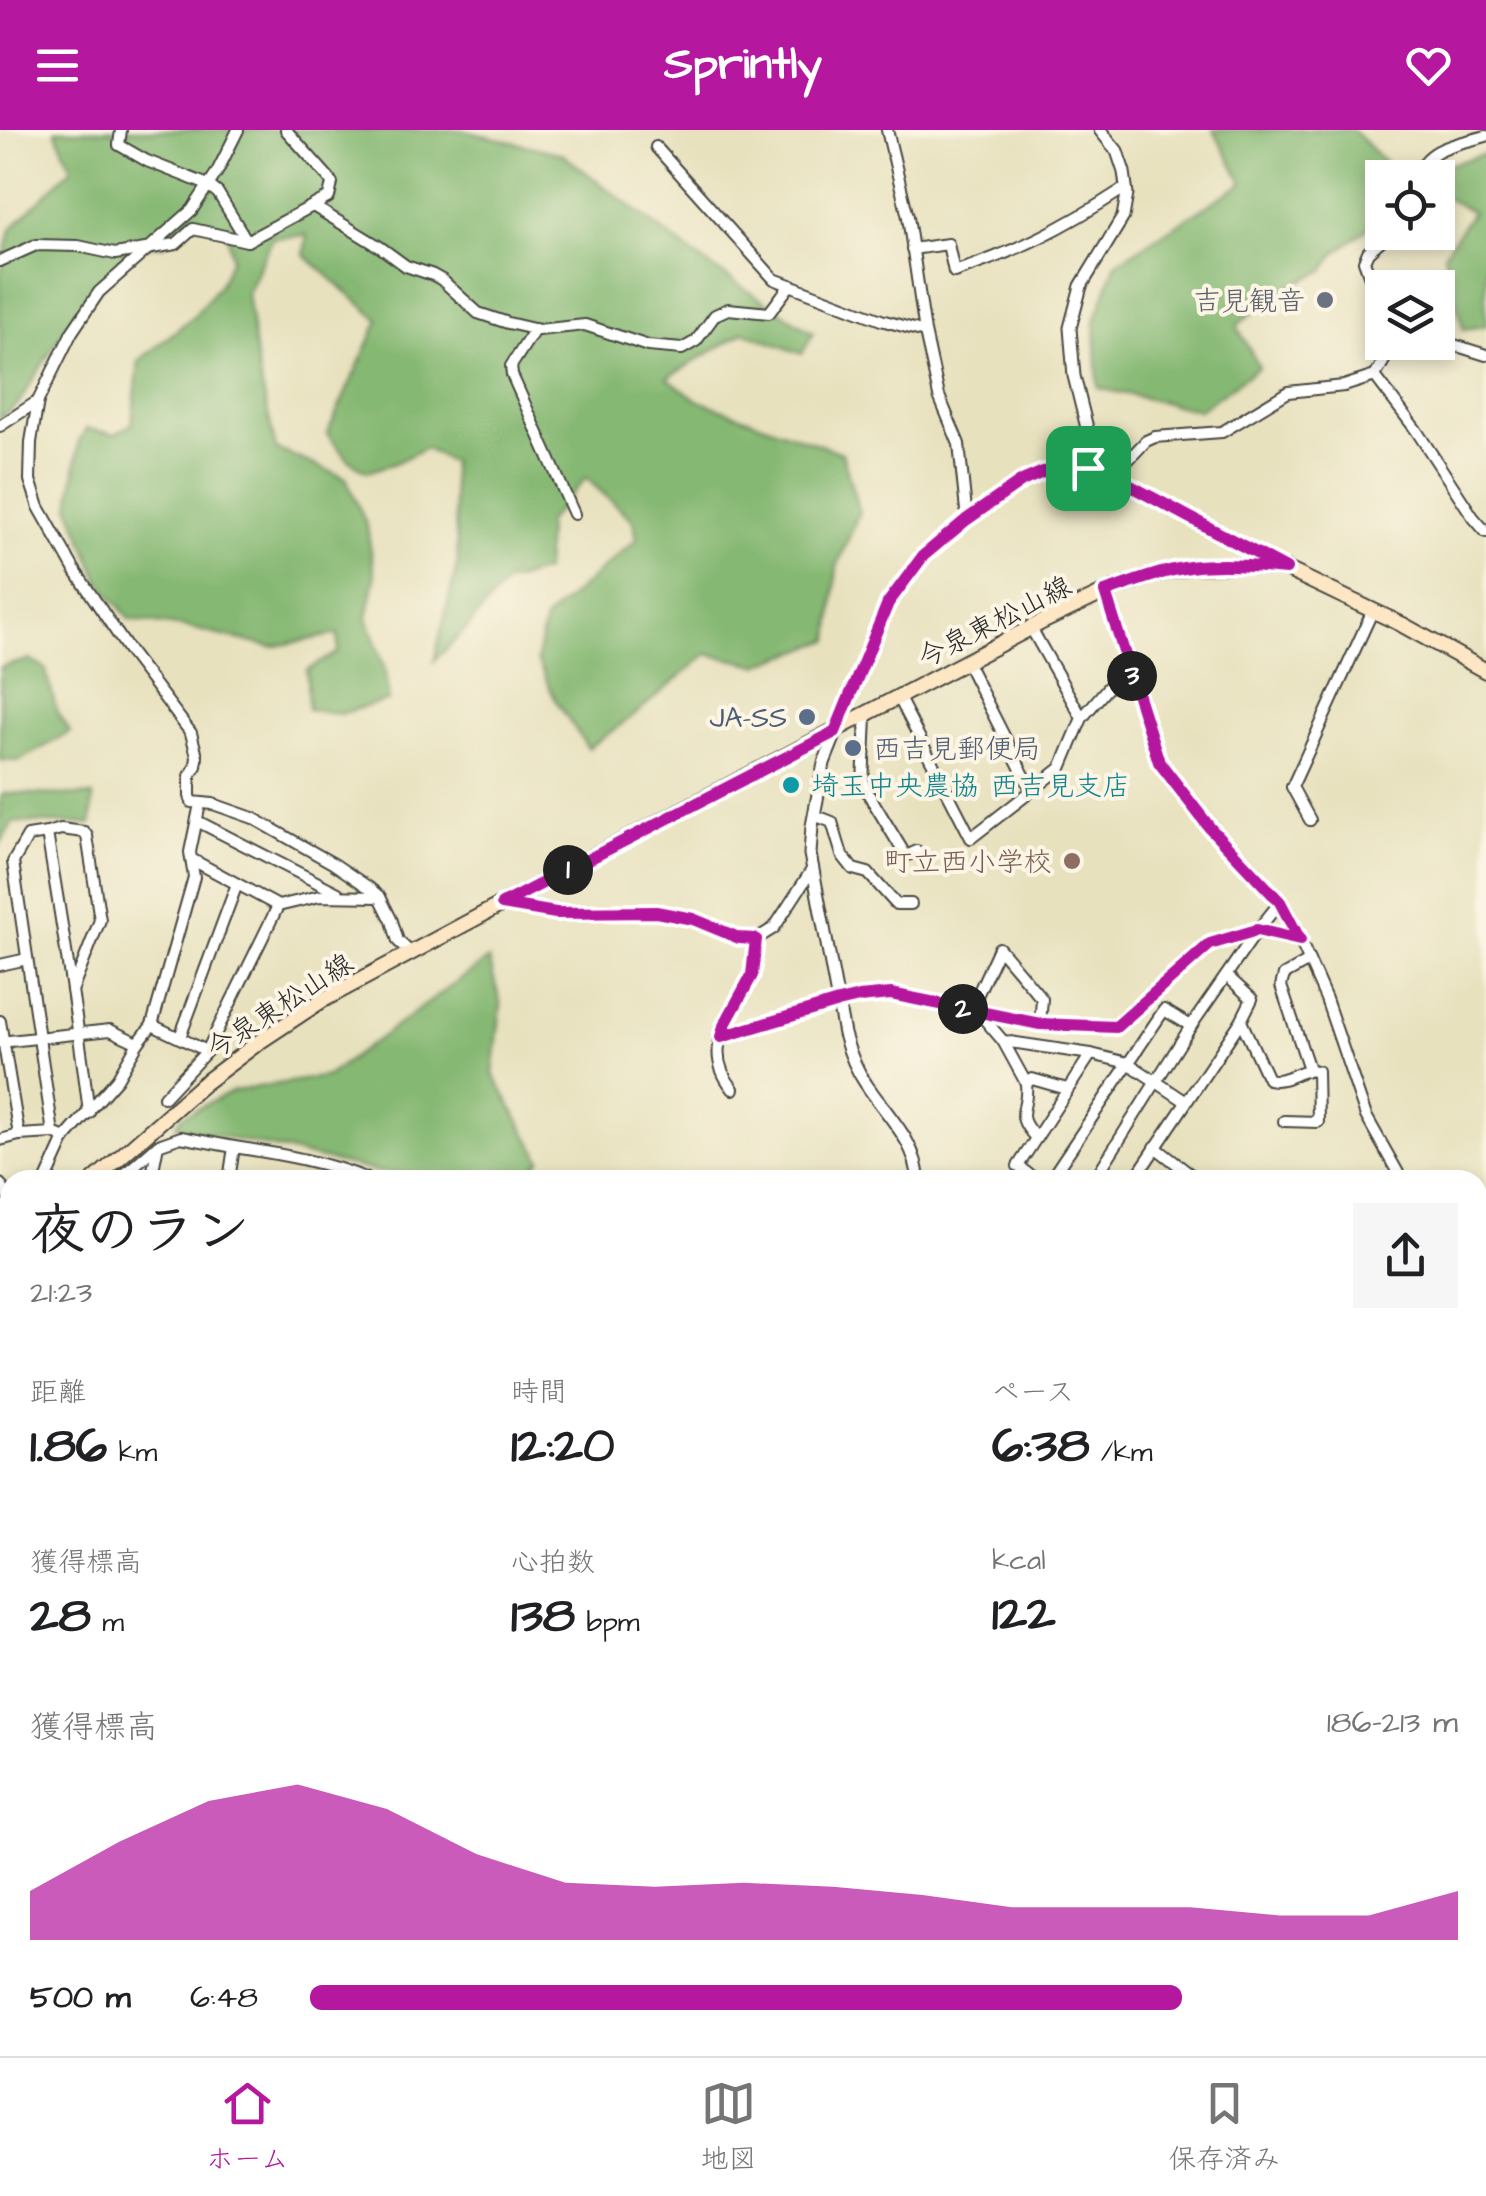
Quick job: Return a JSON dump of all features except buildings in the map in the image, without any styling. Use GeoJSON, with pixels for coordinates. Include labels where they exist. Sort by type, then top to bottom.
{"type":"FeatureCollection","features":[{"type":"Feature","properties":{"kind":"main road","name":"今泉東松山線"},"geometry":{"type":"LineString","coordinates":[[105,1170],[203,1084],[321,1002],[1105,592],[1192,567],[1286,569],[1373,610],[1486,671]]}},
{"type":"Feature","properties":{"kind":"street"},"geometry":{"type":"LineString","coordinates":[[121,130],[119,145],[147,161],[208,184],[218,193],[248,241]]}},
{"type":"Feature","properties":{"kind":"street"},"geometry":{"type":"LineString","coordinates":[[238,130],[192,210],[99,292],[72,332],[38,401],[30,480],[38,507],[74,569],[190,733],[196,756],[190,776],[192,802],[214,804],[252,818],[334,864],[380,898],[398,941],[412,954]]}},
{"type":"Feature","properties":{"kind":"street"},"geometry":{"type":"LineString","coordinates":[[0,261],[36,245],[78,246],[116,254],[176,244],[193,229],[248,241],[330,197],[332,183],[286,130]]}},
{"type":"Feature","properties":{"kind":"street"},"geometry":{"type":"LineString","coordinates":[[887,130],[908,218],[924,332],[939,396],[959,444],[966,520]]}},
{"type":"Feature","properties":{"kind":"street"},"geometry":{"type":"LineString","coordinates":[[1088,468],[1090,440],[1074,376],[1070,328],[1081,286],[1123,217],[1128,194],[1117,151],[1100,130]]}},
{"type":"Feature","properties":{"kind":"street"},"geometry":{"type":"LineString","coordinates":[[1426,160],[1441,148],[1486,136]]}},
{"type":"Feature","properties":{"kind":"street"},"geometry":{"type":"LineString","coordinates":[[656,147],[774,279],[881,320],[924,332]]}},
{"type":"Feature","properties":{"kind":"street"},"geometry":{"type":"LineString","coordinates":[[912,249],[948,244],[954,272],[1005,255],[1080,218],[1120,192],[1128,194]]}},
{"type":"Feature","properties":{"kind":"street"},"geometry":{"type":"LineString","coordinates":[[313,206],[406,266],[433,274],[478,312],[535,329],[585,325],[648,346],[682,348],[696,341],[715,315],[728,309],[768,313],[790,285]]}},
{"type":"Feature","properties":{"kind":"street"},"geometry":{"type":"LineString","coordinates":[[535,329],[511,366],[512,375],[574,514]]}},
{"type":"Feature","properties":{"kind":"street"},"geometry":{"type":"LineString","coordinates":[[1455,345],[1486,355]]}},
{"type":"Feature","properties":{"kind":"street"},"geometry":{"type":"LineString","coordinates":[[1112,476],[1146,441],[1155,437],[1222,432],[1288,392],[1344,386],[1375,376],[1384,360]]}},
{"type":"Feature","properties":{"kind":"street"},"geometry":{"type":"LineString","coordinates":[[1375,376],[1486,532]]}},
{"type":"Feature","properties":{"kind":"street"},"geometry":{"type":"LineString","coordinates":[[0,426],[38,401]]}},
{"type":"Feature","properties":{"kind":"street"},"geometry":{"type":"LineString","coordinates":[[917,1170],[899,1130],[852,1060],[810,854],[824,762],[888,603],[923,556],[1004,492],[1043,472],[1088,468],[1112,476],[1286,569]]}},
{"type":"Feature","properties":{"kind":"street"},"geometry":{"type":"LineString","coordinates":[[1105,592],[1159,762],[1210,828],[1280,902],[1326,998],[1366,1116],[1396,1170]]}},
{"type":"Feature","properties":{"kind":"street"},"geometry":{"type":"LineString","coordinates":[[1310,820],[1292,787],[1373,610]]}},
{"type":"Feature","properties":{"kind":"street"},"geometry":{"type":"LineString","coordinates":[[1031,628],[1082,718]]}},
{"type":"Feature","properties":{"kind":"street"},"geometry":{"type":"LineString","coordinates":[[967,663],[1032,791]]}},
{"type":"Feature","properties":{"kind":"street"},"geometry":{"type":"LineString","coordinates":[[899,698],[971,838],[1062,768],[1082,718],[1109,686],[1131,671]]}},
{"type":"Feature","properties":{"kind":"street"},"geometry":{"type":"LineString","coordinates":[[866,716],[863,785],[906,856],[917,851]]}},
{"type":"Feature","properties":{"kind":"street"},"geometry":{"type":"LineString","coordinates":[[0,1140],[19,1135],[59,1136],[89,1112],[118,1079],[152,1025],[194,876],[190,852],[200,804]]}},
{"type":"Feature","properties":{"kind":"street"},"geometry":{"type":"LineString","coordinates":[[814,815],[832,822],[842,855],[854,869],[868,873],[896,904],[911,904]]}},
{"type":"Feature","properties":{"kind":"street"},"geometry":{"type":"LineString","coordinates":[[197,820],[344,896]]}},
{"type":"Feature","properties":{"kind":"street"},"geometry":{"type":"LineString","coordinates":[[49,1170],[59,1136],[39,1039],[13,862],[28,836],[61,830],[84,832],[87,836],[100,920],[72,992]]}},
{"type":"Feature","properties":{"kind":"street"},"geometry":{"type":"LineString","coordinates":[[47,833],[89,1112]]}},
{"type":"Feature","properties":{"kind":"street"},"geometry":{"type":"LineString","coordinates":[[191,859],[278,906],[320,896],[380,898]]}},
{"type":"Feature","properties":{"kind":"street"},"geometry":{"type":"LineString","coordinates":[[502,904],[556,913],[656,912],[693,919],[739,938],[756,939],[774,928],[813,868]]}},
{"type":"Feature","properties":{"kind":"street"},"geometry":{"type":"LineString","coordinates":[[180,1037],[237,884]]}},
{"type":"Feature","properties":{"kind":"street"},"geometry":{"type":"LineString","coordinates":[[1100,1170],[1190,1026],[1280,902]]}},
{"type":"Feature","properties":{"kind":"street"},"geometry":{"type":"LineString","coordinates":[[164,1097],[207,1051],[278,906]]}},
{"type":"Feature","properties":{"kind":"street"},"geometry":{"type":"LineString","coordinates":[[721,1037],[838,1002],[891,994],[1040,1024],[1116,1027],[1210,944],[1257,930],[1300,940]]}},
{"type":"Feature","properties":{"kind":"street"},"geometry":{"type":"LineString","coordinates":[[733,1089],[718,1062],[721,1037],[752,975],[756,939]]}},
{"type":"Feature","properties":{"kind":"street"},"geometry":{"type":"LineString","coordinates":[[975,1012],[999,948],[1042,999],[1040,1024]]}},
{"type":"Feature","properties":{"kind":"street"},"geometry":{"type":"LineString","coordinates":[[0,965],[27,959]]}},
{"type":"Feature","properties":{"kind":"street"},"geometry":{"type":"LineString","coordinates":[[1309,961],[1284,975],[1281,986],[1309,1069]]}},
{"type":"Feature","properties":{"kind":"street"},"geometry":{"type":"LineString","coordinates":[[1140,1170],[1252,999],[1227,976]]}},
{"type":"Feature","properties":{"kind":"street"},"geometry":{"type":"LineString","coordinates":[[1057,1170],[1164,1010],[1190,1026]]}},
{"type":"Feature","properties":{"kind":"street"},"geometry":{"type":"LineString","coordinates":[[975,1012],[1003,1041],[1026,1083],[1028,1099],[1022,1113],[1023,1124],[1036,1138]]}},
{"type":"Feature","properties":{"kind":"street"},"geometry":{"type":"LineString","coordinates":[[0,1020],[19,1135]]}},
{"type":"Feature","properties":{"kind":"street"},"geometry":{"type":"LineString","coordinates":[[1240,1021],[1268,1080],[1279,1082],[1309,1069],[1317,1071],[1318,1122],[1284,1121]]}},
{"type":"Feature","properties":{"kind":"street"},"geometry":{"type":"LineString","coordinates":[[152,1025],[207,1051]]}},
{"type":"Feature","properties":{"kind":"street"},"geometry":{"type":"LineString","coordinates":[[2,1042],[110,1030],[138,1043]]}},
{"type":"Feature","properties":{"kind":"street"},"geometry":{"type":"LineString","coordinates":[[1003,1041],[1128,1063],[1185,1100]]}},
{"type":"Feature","properties":{"kind":"street"},"geometry":{"type":"LineString","coordinates":[[1023,1170],[1018,1166],[1091,1054]]}},
{"type":"Feature","properties":{"kind":"street"},"geometry":{"type":"LineString","coordinates":[[1026,1083],[1032,1080],[1067,1088]]}},
{"type":"Feature","properties":{"kind":"street"},"geometry":{"type":"LineString","coordinates":[[128,1170],[158,1144],[182,1137],[339,1170]]}},
{"type":"Feature","properties":{"kind":"street"},"geometry":{"type":"LineString","coordinates":[[153,1170],[158,1144]]}},
{"type":"Feature","properties":{"kind":"street"},"geometry":{"type":"LineString","coordinates":[[1155,1146],[1185,1170]]}},
{"type":"Feature","properties":{"kind":"street"},"geometry":{"type":"LineString","coordinates":[[230,1170],[234,1147]]}},
{"type":"Feature","properties":{"kind":"green space"},"geometry":{"type":"Polygon","coordinates":[[[55,130],[462,130],[562,154],[698,258],[813,333],[802,354],[744,332],[667,378],[699,401],[842,453],[859,512],[837,567],[830,640],[758,665],[707,654],[588,748],[556,701],[537,660],[545,619],[637,539],[633,520],[586,478],[547,522],[545,571],[505,583],[434,661],[458,561],[451,462],[425,448],[367,472],[349,460],[327,434],[379,320],[304,255],[307,235],[272,238],[247,293],[257,365],[276,449],[346,478],[367,526],[375,578],[367,618],[384,667],[389,700],[339,714],[308,709],[307,670],[338,652],[338,634],[271,647],[129,619],[99,580],[70,507],[79,441],[86,429],[115,434],[132,424],[139,361],[194,316],[220,284],[232,257],[227,231],[191,221],[164,245],[133,245],[59,338],[18,404],[0,419],[0,277],[11,229],[72,168],[55,130]]]}},
{"type":"Feature","properties":{"kind":"green space"},"geometry":{"type":"Polygon","coordinates":[[[1213,130],[1353,130],[1382,160],[1365,160],[1365,230],[1334,254],[1325,270],[1273,294],[1237,326],[1259,367],[1199,410],[1098,388],[1095,321],[1116,263],[1243,183],[1213,130]]]}},
{"type":"Feature","properties":{"kind":"green space"},"geometry":{"type":"Polygon","coordinates":[[[1486,154],[1486,326],[1463,329],[1455,297],[1455,270],[1448,270],[1444,254],[1455,250],[1455,238],[1472,212],[1455,203],[1455,163],[1486,154]]]}},
{"type":"Feature","properties":{"kind":"green space"},"geometry":{"type":"Polygon","coordinates":[[[29,660],[45,668],[57,712],[70,732],[19,761],[0,760],[0,667],[29,660]]]}},
{"type":"Feature","properties":{"kind":"green space"},"geometry":{"type":"Polygon","coordinates":[[[5,793],[93,796],[91,824],[13,822],[0,844],[0,797],[5,793]]]}},
{"type":"Feature","properties":{"kind":"green space"},"geometry":{"type":"Polygon","coordinates":[[[489,959],[501,1005],[493,1074],[541,1159],[532,1170],[371,1170],[176,1126],[182,1116],[234,1091],[327,1076],[489,959]]]}},
{"type":"Feature","properties":{"kind":"place","name":"吉見観音"},"geometry":{"type":"Point","coordinates":[1325,300]}},
{"type":"Feature","properties":{"kind":"place","name":"JA-SS"},"geometry":{"type":"Point","coordinates":[807,717]}},
{"type":"Feature","properties":{"kind":"place","name":"西吉見郵便局"},"geometry":{"type":"Point","coordinates":[853,748]}},
{"type":"Feature","properties":{"kind":"place","name":"埼玉中央農協 西吉見支店"},"geometry":{"type":"Point","coordinates":[791,785]}},
{"type":"Feature","properties":{"kind":"place","name":"町立西小学校"},"geometry":{"type":"Point","coordinates":[1072,861]}},
{"type":"Feature","properties":{"kind":"route"},"geometry":{"type":"LineString","coordinates":[[1088,468],[1112,476],[1286,569],[1192,567],[1105,592],[1159,762],[1210,828],[1280,902],[1300,940],[1257,930],[1210,944],[1116,1027],[1040,1024],[891,994],[838,1002],[721,1037],[752,975],[756,939],[739,938],[693,919],[656,912],[556,913],[502,904],[835,732],[888,603],[923,556],[1022,481],[1043,472],[1088,468]]}}]}
